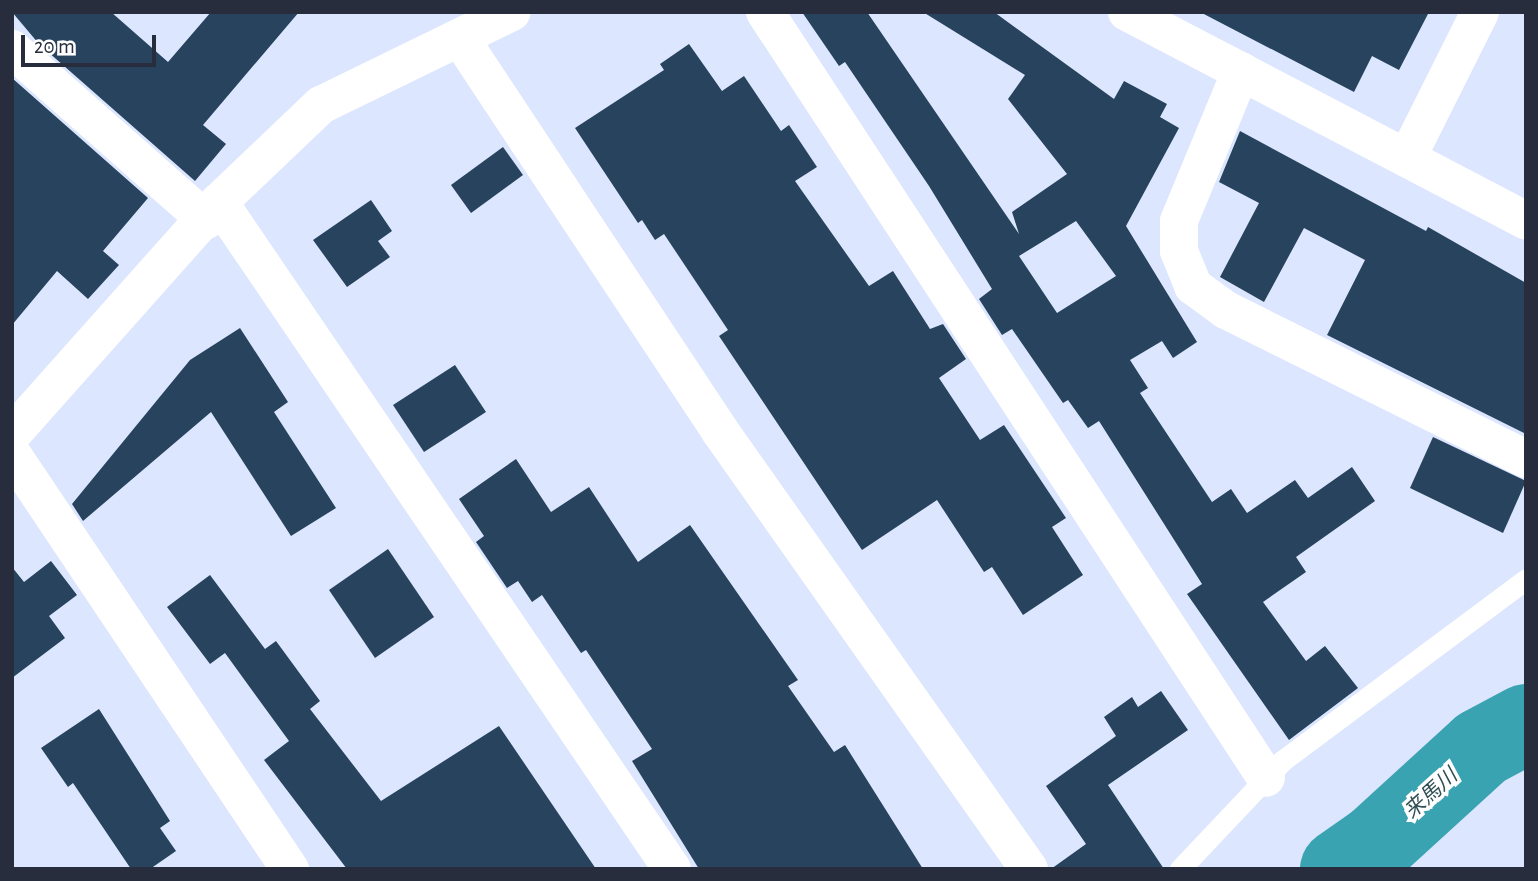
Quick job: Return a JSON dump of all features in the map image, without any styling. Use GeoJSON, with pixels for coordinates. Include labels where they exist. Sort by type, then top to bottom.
{"type":"FeatureCollection","features":[{"type":"Feature","properties":{"kind":"street"},"geometry":{"type":"LineString","coordinates":[[12,434],[213,211],[321,105],[512,12]]}},
{"type":"Feature","properties":{"kind":"street"},"geometry":{"type":"LineString","coordinates":[[765,12],[1266,778]]}},
{"type":"Feature","properties":{"kind":"street"},"geometry":{"type":"LineString","coordinates":[[1126,12],[1526,221]]}},
{"type":"Feature","properties":{"kind":"street"},"geometry":{"type":"LineString","coordinates":[[1407,158],[1480,12]]}},
{"type":"Feature","properties":{"kind":"street"},"geometry":{"type":"LineString","coordinates":[[460,38],[720,431],[1029,869]]}},
{"type":"Feature","properties":{"kind":"street"},"geometry":{"type":"LineString","coordinates":[[12,49],[213,211],[672,869]]}},
{"type":"Feature","properties":{"kind":"street"},"geometry":{"type":"LineString","coordinates":[[1241,71],[1180,221],[1179,251],[1193,286],[1227,310],[1526,459]]}},
{"type":"Feature","properties":{"kind":"street"},"geometry":{"type":"LineString","coordinates":[[12,454],[290,869]]}},
{"type":"Feature","properties":{"kind":"lane"},"geometry":{"type":"LineString","coordinates":[[1180,869],[1282,761],[1526,579]]}},
{"type":"Feature","properties":{"kind":"building"},"geometry":{"type":"Polygon","coordinates":[[[12,12],[111,12],[168,62],[211,12],[299,12],[203,125],[226,144],[195,181],[39,44],[12,12]]]}},
{"type":"Feature","properties":{"kind":"building"},"geometry":{"type":"Polygon","coordinates":[[[802,12],[867,12],[1019,234],[1012,212],[1067,174],[1008,99],[1025,75],[923,12],[994,12],[1114,99],[1124,81],[1167,104],[1160,117],[1179,128],[1126,226],[1197,342],[1173,358],[1162,341],[1130,360],[1148,388],[1140,393],[1212,502],[1231,489],[1247,513],[1295,480],[1308,498],[1352,467],[1375,501],[1296,557],[1306,572],[1263,602],[1306,661],[1325,646],[1358,688],[1289,740],[1187,594],[1202,584],[1099,421],[1088,428],[1068,400],[1063,403],[1012,329],[1002,335],[979,299],[992,289],[929,186],[845,62],[839,66],[802,12]],[[1076,221],[1019,256],[1057,313],[1116,276],[1076,221]]]}},
{"type":"Feature","properties":{"kind":"building"},"geometry":{"type":"Polygon","coordinates":[[[1200,12],[1429,12],[1399,70],[1372,56],[1354,92],[1200,12]]]}},
{"type":"Feature","properties":{"kind":"building"},"geometry":{"type":"Polygon","coordinates":[[[689,44],[722,91],[744,76],[781,131],[789,125],[817,167],[795,181],[869,286],[893,271],[930,329],[943,324],[966,359],[939,378],[980,440],[1004,425],[1066,518],[1052,527],[1083,575],[1023,615],[992,567],[984,572],[937,500],[862,550],[719,336],[728,330],[664,234],[655,240],[642,220],[638,223],[575,128],[664,70],[660,64],[689,44]]]}},
{"type":"Feature","properties":{"kind":"building"},"geometry":{"type":"Polygon","coordinates":[[[12,78],[148,198],[103,251],[119,265],[88,299],[57,271],[12,325],[12,78]]]}},
{"type":"Feature","properties":{"kind":"building"},"geometry":{"type":"Polygon","coordinates":[[[1240,131],[1426,231],[1428,227],[1526,283],[1526,434],[1327,335],[1365,260],[1304,228],[1264,302],[1220,277],[1259,203],[1219,182],[1240,131]]]}},
{"type":"Feature","properties":{"kind":"building"},"geometry":{"type":"Polygon","coordinates":[[[503,147],[523,175],[471,213],[451,185],[503,147]]]}},
{"type":"Feature","properties":{"kind":"building"},"geometry":{"type":"Polygon","coordinates":[[[371,200],[392,231],[378,241],[390,257],[347,287],[313,240],[371,200]]]}},
{"type":"Feature","properties":{"kind":"building"},"geometry":{"type":"Polygon","coordinates":[[[240,328],[288,402],[274,412],[336,508],[291,536],[211,412],[83,521],[72,504],[190,360],[240,328]]]}},
{"type":"Feature","properties":{"kind":"building"},"geometry":{"type":"Polygon","coordinates":[[[455,365],[486,412],[424,452],[393,405],[455,365]]]}},
{"type":"Feature","properties":{"kind":"building"},"geometry":{"type":"Polygon","coordinates":[[[1433,437],[1526,481],[1503,533],[1410,488],[1433,437]]]}},
{"type":"Feature","properties":{"kind":"building"},"geometry":{"type":"Polygon","coordinates":[[[516,459],[551,512],[589,487],[638,562],[690,525],[798,680],[788,686],[834,752],[845,745],[923,869],[699,869],[632,761],[652,749],[586,650],[581,653],[542,595],[532,602],[518,581],[507,588],[476,542],[484,536],[459,499],[516,459]]]}},
{"type":"Feature","properties":{"kind":"building"},"geometry":{"type":"Polygon","coordinates":[[[388,549],[434,617],[375,658],[329,590],[388,549]]]}},
{"type":"Feature","properties":{"kind":"building"},"geometry":{"type":"Polygon","coordinates":[[[51,561],[77,595],[49,616],[65,638],[12,678],[12,567],[24,582],[51,561]]]}},
{"type":"Feature","properties":{"kind":"building"},"geometry":{"type":"Polygon","coordinates":[[[210,575],[265,649],[276,641],[320,701],[310,709],[381,801],[499,726],[596,869],[347,869],[264,760],[289,741],[225,653],[210,664],[167,607],[210,575]]]}},
{"type":"Feature","properties":{"kind":"building"},"geometry":{"type":"Polygon","coordinates":[[[1161,691],[1188,730],[1108,785],[1164,869],[1051,869],[1086,844],[1046,786],[1116,736],[1104,717],[1132,697],[1138,707],[1161,691]]]}},
{"type":"Feature","properties":{"kind":"building"},"geometry":{"type":"Polygon","coordinates":[[[99,709],[170,821],[160,828],[176,851],[150,869],[131,869],[73,783],[68,787],[41,748],[99,709]]]}},
{"type":"Feature","properties":{"kind":"waterway","name":"来馬川"},"geometry":{"type":"LineString","coordinates":[[1340,869],[1376,844],[1481,748],[1526,724]]}}]}
